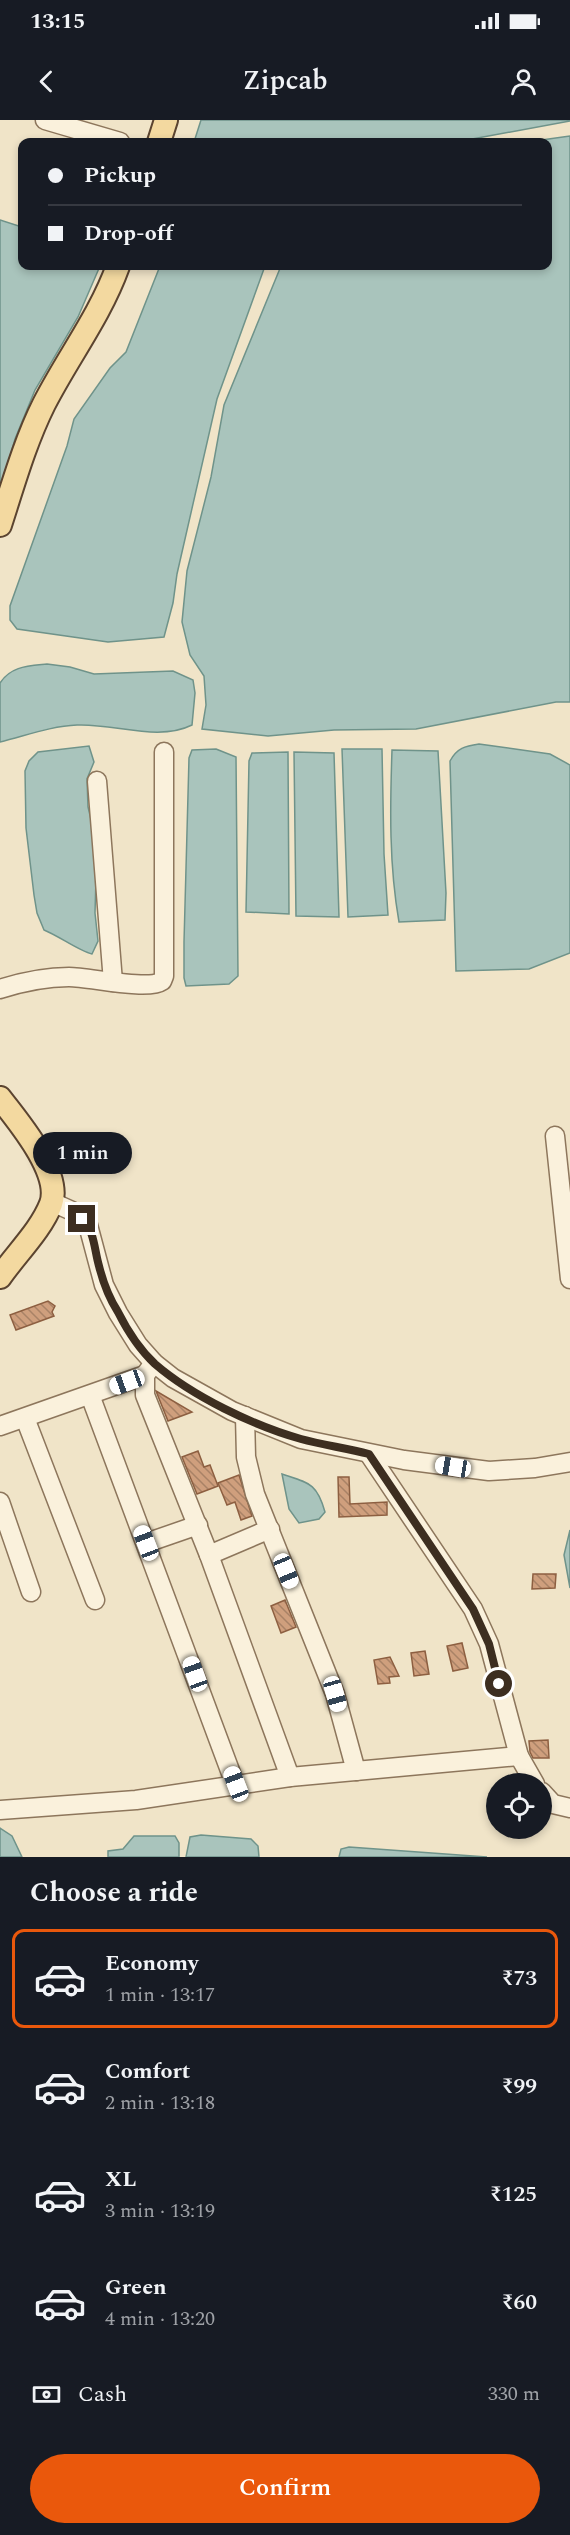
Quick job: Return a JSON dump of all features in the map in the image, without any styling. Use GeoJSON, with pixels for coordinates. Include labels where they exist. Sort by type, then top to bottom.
{"type":"FeatureCollection","features":[{"type":"Feature","properties":{"kind":"main road"},"geometry":{"type":"LineString","coordinates":[[160,138],[166,120]]}},
{"type":"Feature","properties":{"kind":"main road"},"geometry":{"type":"LineString","coordinates":[[0,525],[23,456],[43,407],[62,370],[100,310],[116,270]]}},
{"type":"Feature","properties":{"kind":"main road"},"geometry":{"type":"LineString","coordinates":[[0,1098],[36,1148],[52,1187],[69,1211],[34,1232],[0,1277]]}},
{"type":"Feature","properties":{"kind":"street"},"geometry":{"type":"LineString","coordinates":[[45,120],[106,138]]}},
{"type":"Feature","properties":{"kind":"street"},"geometry":{"type":"LineString","coordinates":[[0,989],[17,984],[69,977],[157,985],[164,976],[164,752]]}},
{"type":"Feature","properties":{"kind":"street"},"geometry":{"type":"LineString","coordinates":[[97,781],[113,982]]}},
{"type":"Feature","properties":{"kind":"street"},"geometry":{"type":"LineString","coordinates":[[555,1136],[570,1279]]}},
{"type":"Feature","properties":{"kind":"street"},"geometry":{"type":"LineString","coordinates":[[69,1211],[88,1225],[104,1285],[149,1369],[145,1395],[198,1525],[290,1777]]}},
{"type":"Feature","properties":{"kind":"street"},"geometry":{"type":"LineString","coordinates":[[0,1426],[90,1395],[149,1369],[245,1416],[301,1439],[369,1454],[489,1471],[535,1468],[570,1462]]}},
{"type":"Feature","properties":{"kind":"street"},"geometry":{"type":"LineString","coordinates":[[90,1395],[236,1784]]}},
{"type":"Feature","properties":{"kind":"street"},"geometry":{"type":"LineString","coordinates":[[245,1416],[246,1456],[255,1494],[335,1694],[356,1771]]}},
{"type":"Feature","properties":{"kind":"street"},"geometry":{"type":"LineString","coordinates":[[25,1418],[94,1600]]}},
{"type":"Feature","properties":{"kind":"street"},"geometry":{"type":"LineString","coordinates":[[369,1454],[473,1609],[489,1644],[519,1756],[529,1773]]}},
{"type":"Feature","properties":{"kind":"street"},"geometry":{"type":"LineString","coordinates":[[0,1502],[31,1592]]}},
{"type":"Feature","properties":{"kind":"street"},"geometry":{"type":"LineString","coordinates":[[146,1543],[198,1525]]}},
{"type":"Feature","properties":{"kind":"street"},"geometry":{"type":"LineString","coordinates":[[209,1555],[270,1529]]}},
{"type":"Feature","properties":{"kind":"street"},"geometry":{"type":"LineString","coordinates":[[0,1810],[136,1800],[290,1777],[519,1756]]}},
{"type":"Feature","properties":{"kind":"street"},"geometry":{"type":"LineString","coordinates":[[552,1803],[570,1808]]}},
{"type":"Feature","properties":{"kind":"water"},"geometry":{"type":"Polygon","coordinates":[[[201,120],[570,120],[478,138],[195,138],[201,120]]]}},
{"type":"Feature","properties":{"kind":"water"},"geometry":{"type":"Polygon","coordinates":[[[570,136],[570,702],[556,702],[416,729],[334,730],[268,736],[202,729],[206,705],[204,676],[190,655],[182,622],[187,571],[211,477],[224,405],[279,270],[552,270],[552,139],[570,136]]]}},
{"type":"Feature","properties":{"kind":"water"},"geometry":{"type":"Polygon","coordinates":[[[0,220],[18,226],[18,270],[98,270],[78,317],[35,390],[15,439],[0,492],[0,220]]]}},
{"type":"Feature","properties":{"kind":"water"},"geometry":{"type":"Polygon","coordinates":[[[158,270],[264,270],[217,399],[164,637],[108,642],[17,629],[10,620],[10,606],[67,446],[74,419],[110,368],[126,352],[158,270]]]}},
{"type":"Feature","properties":{"kind":"water"},"geometry":{"type":"Polygon","coordinates":[[[47,664],[70,667],[94,674],[173,671],[193,680],[195,693],[192,725],[179,730],[150,732],[77,725],[48,729],[0,742],[0,683],[4,677],[15,670],[47,664]]]}},
{"type":"Feature","properties":{"kind":"water"},"geometry":{"type":"Polygon","coordinates":[[[479,744],[550,754],[570,765],[570,953],[529,969],[456,971],[450,761],[462,748],[479,744]]]}},
{"type":"Feature","properties":{"kind":"water"},"geometry":{"type":"Polygon","coordinates":[[[89,746],[94,762],[87,779],[88,807],[97,845],[95,913],[98,941],[92,954],[44,930],[37,913],[26,828],[25,771],[29,761],[38,752],[89,746]]]}},
{"type":"Feature","properties":{"kind":"water"},"geometry":{"type":"Polygon","coordinates":[[[216,749],[236,757],[238,976],[229,984],[186,986],[184,942],[189,758],[192,750],[216,749]]]}},
{"type":"Feature","properties":{"kind":"water"},"geometry":{"type":"Polygon","coordinates":[[[342,749],[382,749],[388,915],[348,917],[342,749]]]}},
{"type":"Feature","properties":{"kind":"water"},"geometry":{"type":"Polygon","coordinates":[[[392,750],[438,751],[446,893],[445,920],[399,922],[392,858],[392,750]]]}},
{"type":"Feature","properties":{"kind":"water"},"geometry":{"type":"Polygon","coordinates":[[[288,752],[289,914],[246,912],[249,761],[252,753],[288,752]]]}},
{"type":"Feature","properties":{"kind":"water"},"geometry":{"type":"Polygon","coordinates":[[[294,752],[334,753],[339,917],[296,916],[294,752]]]}},
{"type":"Feature","properties":{"kind":"water"},"geometry":{"type":"Polygon","coordinates":[[[282,1474],[305,1482],[315,1490],[325,1512],[319,1519],[299,1523],[289,1509],[282,1474]]]}},
{"type":"Feature","properties":{"kind":"water"},"geometry":{"type":"Polygon","coordinates":[[[570,1530],[570,1588],[564,1555],[570,1530]]]}},
{"type":"Feature","properties":{"kind":"water"},"geometry":{"type":"Polygon","coordinates":[[[0,1828],[12,1836],[22,1857],[0,1857],[0,1828]]]}},
{"type":"Feature","properties":{"kind":"water"},"geometry":{"type":"Polygon","coordinates":[[[201,1835],[251,1839],[258,1846],[259,1857],[186,1857],[190,1837],[201,1835]]]}},
{"type":"Feature","properties":{"kind":"water"},"geometry":{"type":"Polygon","coordinates":[[[134,1836],[175,1836],[179,1843],[179,1857],[108,1857],[108,1851],[123,1849],[134,1836]]]}},
{"type":"Feature","properties":{"kind":"water"},"geometry":{"type":"Polygon","coordinates":[[[349,1847],[487,1857],[339,1857],[341,1849],[349,1847]]]}},
{"type":"Feature","properties":{"kind":"building"},"geometry":{"type":"Polygon","coordinates":[[[48,1301],[55,1306],[52,1312],[54,1316],[16,1330],[10,1315],[48,1301]]]}},
{"type":"Feature","properties":{"kind":"building"},"geometry":{"type":"Polygon","coordinates":[[[156,1391],[192,1412],[168,1421],[156,1391]]]}},
{"type":"Feature","properties":{"kind":"building"},"geometry":{"type":"Polygon","coordinates":[[[198,1451],[204,1467],[210,1465],[218,1486],[197,1494],[182,1457],[198,1451]]]}},
{"type":"Feature","properties":{"kind":"building"},"geometry":{"type":"Polygon","coordinates":[[[239,1475],[252,1516],[241,1520],[235,1502],[227,1505],[218,1483],[239,1475]]]}},
{"type":"Feature","properties":{"kind":"building"},"geometry":{"type":"Polygon","coordinates":[[[338,1477],[349,1477],[350,1504],[387,1502],[387,1515],[339,1517],[338,1477]]]}},
{"type":"Feature","properties":{"kind":"building"},"geometry":{"type":"Polygon","coordinates":[[[533,1574],[556,1574],[555,1588],[532,1589],[533,1574]]]}},
{"type":"Feature","properties":{"kind":"building"},"geometry":{"type":"Polygon","coordinates":[[[285,1600],[296,1627],[281,1633],[271,1606],[285,1600]]]}},
{"type":"Feature","properties":{"kind":"building"},"geometry":{"type":"Polygon","coordinates":[[[462,1643],[468,1668],[453,1671],[447,1646],[462,1643]]]}},
{"type":"Feature","properties":{"kind":"building"},"geometry":{"type":"Polygon","coordinates":[[[425,1651],[429,1674],[414,1676],[411,1653],[425,1651]]]}},
{"type":"Feature","properties":{"kind":"building"},"geometry":{"type":"Polygon","coordinates":[[[390,1657],[399,1676],[389,1677],[390,1683],[378,1684],[374,1660],[390,1657]]]}},
{"type":"Feature","properties":{"kind":"building"},"geometry":{"type":"Polygon","coordinates":[[[548,1740],[549,1758],[533,1758],[529,1741],[548,1740]]]}},
{"type":"Feature","properties":{"kind":"route"},"geometry":{"type":"LineString","coordinates":[[82,1219],[88,1225],[93,1237],[104,1285],[118,1313],[138,1346],[154,1363],[173,1378],[197,1392],[232,1411],[274,1429],[301,1439],[369,1454],[473,1609],[489,1644],[499,1684]]}}]}
